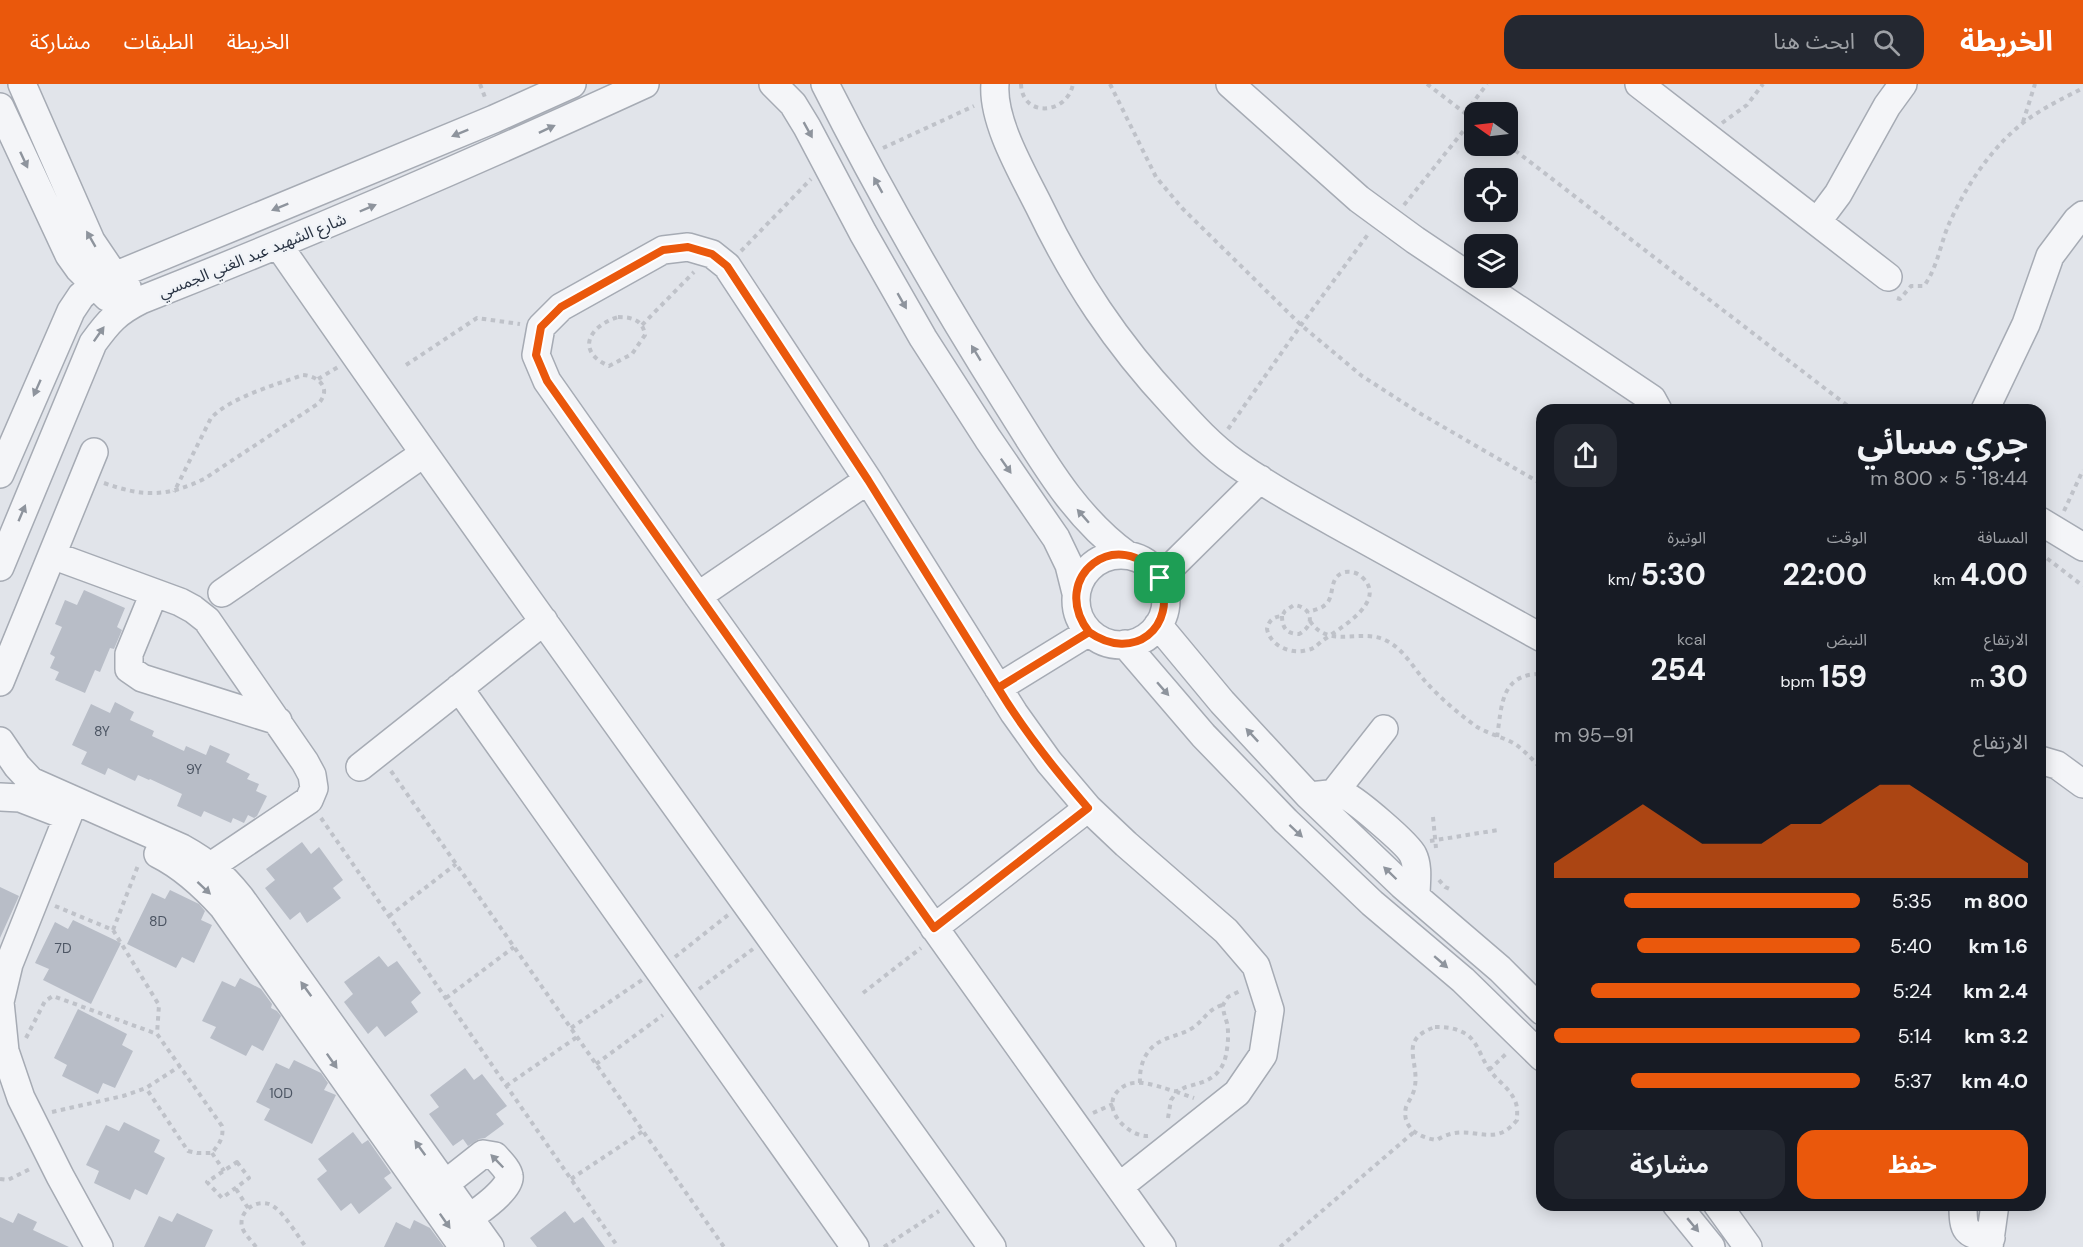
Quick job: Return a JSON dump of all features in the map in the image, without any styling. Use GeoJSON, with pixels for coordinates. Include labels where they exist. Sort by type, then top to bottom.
{"type":"FeatureCollection","features":[{"type":"Feature","properties":{"kind":"street"},"geometry":{"type":"LineString","coordinates":[[22,84],[91,241],[104,279]]}},
{"type":"Feature","properties":{"kind":"street","name":"شارع الشهيد عبد الغني الجمسي"},"geometry":{"type":"LineString","coordinates":[[0,474],[71,311],[81,296],[104,279],[494,119],[572,84]]}},
{"type":"Feature","properties":{"kind":"street","name":"شارع الشهيد عبد الغني الجمسي"},"geometry":{"type":"LineString","coordinates":[[0,567],[93,343],[105,325],[130,305],[279,246],[494,153],[645,84]]}},
{"type":"Feature","properties":{"kind":"street"},"geometry":{"type":"LineString","coordinates":[[773,84],[793,104],[923,338],[988,439],[1056,538],[1069,565],[1076,593],[1076,608],[1081,621],[1089,632],[1100,640],[1112,644],[1125,645],[1143,638],[1158,625],[1163,614],[1166,602],[1160,578],[1146,563],[1127,555],[1106,540],[1064,493],[988,373],[916,252],[825,84]]}},
{"type":"Feature","properties":{"kind":"street"},"geometry":{"type":"LineString","coordinates":[[1230,84],[1359,199],[1652,399],[1655,404]]}},
{"type":"Feature","properties":{"kind":"street"},"geometry":{"type":"LineString","coordinates":[[1639,84],[1888,277]]}},
{"type":"Feature","properties":{"kind":"street"},"geometry":{"type":"LineString","coordinates":[[1817,222],[1838,194],[1887,106],[1903,84]]}},
{"type":"Feature","properties":{"kind":"street"},"geometry":{"type":"LineString","coordinates":[[995,90],[996,111],[1018,165],[1055,240],[1097,311],[1142,371],[1195,429],[1234,462],[1293,499],[1536,635]]}},
{"type":"Feature","properties":{"kind":"street"},"geometry":{"type":"LineString","coordinates":[[0,107],[5,134],[69,255],[79,269],[104,279],[130,305]]}},
{"type":"Feature","properties":{"kind":"street"},"geometry":{"type":"LineString","coordinates":[[1988,404],[2025,324],[2050,256],[2083,215]]}},
{"type":"Feature","properties":{"kind":"street"},"geometry":{"type":"LineString","coordinates":[[279,246],[423,454],[992,1247]]}},
{"type":"Feature","properties":{"kind":"street"},"geometry":{"type":"LineString","coordinates":[[1120,1186],[1237,1093],[1263,1055],[1270,1010],[1257,966],[1226,932],[1088,808],[1049,762],[1014,713],[868,480],[720,260],[688,247],[663,250],[561,307],[541,327],[536,355],[547,381],[1162,1247]]}},
{"type":"Feature","properties":{"kind":"street"},"geometry":{"type":"LineString","coordinates":[[0,682],[94,452]]}},
{"type":"Feature","properties":{"kind":"street"},"geometry":{"type":"LineString","coordinates":[[222,593],[423,454]]}},
{"type":"Feature","properties":{"kind":"street"},"geometry":{"type":"LineString","coordinates":[[1160,578],[1260,479]]}},
{"type":"Feature","properties":{"kind":"street"},"geometry":{"type":"LineString","coordinates":[[699,596],[868,480]]}},
{"type":"Feature","properties":{"kind":"street"},"geometry":{"type":"LineString","coordinates":[[2047,526],[2083,547]]}},
{"type":"Feature","properties":{"kind":"street"},"geometry":{"type":"LineString","coordinates":[[52,555],[193,609],[207,620],[278,721],[312,775],[314,788],[309,800],[211,866]]}},
{"type":"Feature","properties":{"kind":"street"},"geometry":{"type":"LineString","coordinates":[[1076,593],[1080,580],[1088,568],[1099,560],[1113,555],[1127,555]]}},
{"type":"Feature","properties":{"kind":"street"},"geometry":{"type":"LineString","coordinates":[[154,593],[129,654],[129,669],[142,678],[278,721]]}},
{"type":"Feature","properties":{"kind":"street"},"geometry":{"type":"LineString","coordinates":[[369,760],[544,621]]}},
{"type":"Feature","properties":{"kind":"street"},"geometry":{"type":"LineString","coordinates":[[1158,625],[1222,702],[1321,795],[1416,896],[1500,969],[1536,1005]]}},
{"type":"Feature","properties":{"kind":"street"},"geometry":{"type":"LineString","coordinates":[[998,688],[1089,632]]}},
{"type":"Feature","properties":{"kind":"street"},"geometry":{"type":"LineString","coordinates":[[1125,645],[1203,735],[1286,821],[1372,903],[1463,980],[1536,1051]]}},
{"type":"Feature","properties":{"kind":"street"},"geometry":{"type":"LineString","coordinates":[[459,688],[855,1247]]}},
{"type":"Feature","properties":{"kind":"street"},"geometry":{"type":"LineString","coordinates":[[1321,795],[1384,729]]}},
{"type":"Feature","properties":{"kind":"street"},"geometry":{"type":"LineString","coordinates":[[0,741],[16,766],[32,781],[172,844],[202,859],[222,875],[445,1184],[476,1240]]}},
{"type":"Feature","properties":{"kind":"street"},"geometry":{"type":"LineString","coordinates":[[2046,762],[2057,765],[2083,784]]}},
{"type":"Feature","properties":{"kind":"street"},"geometry":{"type":"LineString","coordinates":[[16,766],[2,797],[20,798],[145,848],[167,859],[207,889],[476,1240]]}},
{"type":"Feature","properties":{"kind":"street"},"geometry":{"type":"LineString","coordinates":[[1321,795],[1346,796],[1359,804],[1406,845],[1412,853],[1416,867],[1416,896]]}},
{"type":"Feature","properties":{"kind":"street"},"geometry":{"type":"LineString","coordinates":[[936,931],[1088,808]]}},
{"type":"Feature","properties":{"kind":"street"},"geometry":{"type":"LineString","coordinates":[[68,816],[9,964],[0,1002],[5,1051],[21,1098],[99,1247]]}},
{"type":"Feature","properties":{"kind":"street"},"geometry":{"type":"LineString","coordinates":[[445,1184],[483,1154],[495,1156],[509,1175],[509,1184],[476,1240]]}},
{"type":"Feature","properties":{"kind":"street"},"geometry":{"type":"LineString","coordinates":[[1682,1211],[1710,1247]]}},
{"type":"Feature","properties":{"kind":"street"},"geometry":{"type":"LineString","coordinates":[[1722,1211],[1748,1247]]}},
{"type":"Feature","properties":{"kind":"street"},"geometry":{"type":"LineString","coordinates":[[1963,1211],[1963,1223],[1967,1232],[1990,1243],[1994,1211]]}},
{"type":"Feature","properties":{"kind":"path"},"geometry":{"type":"LineString","coordinates":[[1021,84],[1024,96],[1030,103],[1042,109],[1057,107],[1067,99],[1073,84]]}},
{"type":"Feature","properties":{"kind":"path"},"geometry":{"type":"LineString","coordinates":[[1110,84],[1156,177],[1182,208],[1300,325],[1362,376],[1421,414],[1536,481]]}},
{"type":"Feature","properties":{"kind":"path"},"geometry":{"type":"LineString","coordinates":[[1427,84],[1464,112]]}},
{"type":"Feature","properties":{"kind":"path"},"geometry":{"type":"LineString","coordinates":[[1474,102],[1487,84]]}},
{"type":"Feature","properties":{"kind":"path"},"geometry":{"type":"LineString","coordinates":[[1705,135],[1747,105],[1763,84]]}},
{"type":"Feature","properties":{"kind":"path"},"geometry":{"type":"LineString","coordinates":[[2023,123],[2035,84]]}},
{"type":"Feature","properties":{"kind":"path"},"geometry":{"type":"LineString","coordinates":[[1888,277],[1893,297],[1900,299],[1911,286],[1924,285],[1931,276],[1948,226],[1972,180],[2005,139],[2042,110],[2083,88]]}},
{"type":"Feature","properties":{"kind":"path"},"geometry":{"type":"LineString","coordinates":[[863,157],[995,90]]}},
{"type":"Feature","properties":{"kind":"path"},"geometry":{"type":"LineString","coordinates":[[1215,446],[1300,325],[1386,219],[1464,131]]}},
{"type":"Feature","properties":{"kind":"path"},"geometry":{"type":"LineString","coordinates":[[1518,153],[1845,404]]}},
{"type":"Feature","properties":{"kind":"path"},"geometry":{"type":"LineString","coordinates":[[642,326],[720,260],[826,164]]}},
{"type":"Feature","properties":{"kind":"path"},"geometry":{"type":"LineString","coordinates":[[628,317],[636,320],[642,326],[645,335],[642,342],[625,359],[609,366],[592,355],[589,341],[592,333],[606,321],[628,317]]}},
{"type":"Feature","properties":{"kind":"path"},"geometry":{"type":"LineString","coordinates":[[406,365],[477,318],[541,327]]}},
{"type":"Feature","properties":{"kind":"path"},"geometry":{"type":"LineString","coordinates":[[102,482],[148,494],[174,492],[204,479],[319,403],[325,391],[318,379],[303,375],[245,397],[218,411],[211,418],[174,492]]}},
{"type":"Feature","properties":{"kind":"path"},"geometry":{"type":"LineString","coordinates":[[2047,526],[2083,470]]}},
{"type":"Feature","properties":{"kind":"path"},"geometry":{"type":"LineString","coordinates":[[2046,558],[2083,586]]}},
{"type":"Feature","properties":{"kind":"path"},"geometry":{"type":"LineString","coordinates":[[1282,616],[1275,616],[1267,629],[1273,640],[1286,649],[1296,652],[1307,651],[1332,636],[1357,615],[1367,603],[1368,589],[1361,576],[1350,572],[1339,575],[1332,583],[1331,598],[1327,605],[1308,612]]}},
{"type":"Feature","properties":{"kind":"path"},"geometry":{"type":"LineString","coordinates":[[1310,621],[1305,631],[1293,634],[1284,627],[1282,616],[1294,605],[1305,608],[1315,629],[1332,636],[1370,635],[1390,642],[1400,650],[1426,682],[1457,711],[1478,727],[1515,745],[1536,764]]}},
{"type":"Feature","properties":{"kind":"path"},"geometry":{"type":"LineString","coordinates":[[1497,737],[1503,695],[1512,683],[1522,677],[1536,674]]}},
{"type":"Feature","properties":{"kind":"path"},"geometry":{"type":"LineString","coordinates":[[369,760],[456,864],[724,1247]]}},
{"type":"Feature","properties":{"kind":"path"},"geometry":{"type":"LineString","coordinates":[[309,800],[618,1247]]}},
{"type":"Feature","properties":{"kind":"path"},"geometry":{"type":"LineString","coordinates":[[1406,845],[1498,830]]}},
{"type":"Feature","properties":{"kind":"path"},"geometry":{"type":"LineString","coordinates":[[113,930],[145,848]]}},
{"type":"Feature","properties":{"kind":"path"},"geometry":{"type":"LineString","coordinates":[[389,916],[456,864]]}},
{"type":"Feature","properties":{"kind":"path"},"geometry":{"type":"LineString","coordinates":[[35,898],[113,930],[159,1005],[157,1034]]}},
{"type":"Feature","properties":{"kind":"path"},"geometry":{"type":"LineString","coordinates":[[862,993],[936,931]]}},
{"type":"Feature","properties":{"kind":"path"},"geometry":{"type":"LineString","coordinates":[[446,998],[514,947]]}},
{"type":"Feature","properties":{"kind":"path"},"geometry":{"type":"LineString","coordinates":[[1140,1083],[1143,1060],[1151,1048],[1164,1039],[1184,1034],[1200,1022],[1209,1011],[1223,1005],[1237,992],[1263,988]]}},
{"type":"Feature","properties":{"kind":"path"},"geometry":{"type":"LineString","coordinates":[[11,1068],[45,1001],[53,996],[157,1034],[222,1126],[223,1133],[220,1143],[212,1153],[197,1154],[188,1151],[146,1088]]}},
{"type":"Feature","properties":{"kind":"path"},"geometry":{"type":"LineString","coordinates":[[1167,1123],[1171,1100],[1177,1092],[1209,1080],[1222,1067],[1226,1056],[1228,1032],[1223,1005]]}},
{"type":"Feature","properties":{"kind":"path"},"geometry":{"type":"LineString","coordinates":[[1435,1028],[1458,1029],[1472,1039],[1489,1070],[1508,1089],[1515,1101],[1517,1120],[1511,1128],[1497,1135],[1486,1136],[1457,1132],[1446,1134],[1437,1140],[1424,1138],[1414,1132],[1408,1125],[1405,1112],[1415,1086],[1415,1064],[1412,1053],[1414,1041],[1419,1035],[1435,1028]]}},
{"type":"Feature","properties":{"kind":"path"},"geometry":{"type":"LineString","coordinates":[[506,1086],[577,1037]]}},
{"type":"Feature","properties":{"kind":"path"},"geometry":{"type":"LineString","coordinates":[[31,1117],[123,1096],[146,1088],[180,1066]]}},
{"type":"Feature","properties":{"kind":"path"},"geometry":{"type":"LineString","coordinates":[[1151,1135],[1136,1134],[1125,1127],[1114,1114],[1113,1104],[1120,1088],[1132,1083],[1140,1083],[1177,1092],[1218,1108]]}},
{"type":"Feature","properties":{"kind":"path"},"geometry":{"type":"LineString","coordinates":[[571,1179],[643,1131]]}},
{"type":"Feature","properties":{"kind":"path"},"geometry":{"type":"LineString","coordinates":[[1281,1247],[1414,1132]]}},
{"type":"Feature","properties":{"kind":"path"},"geometry":{"type":"LineString","coordinates":[[212,1153],[224,1171]]}},
{"type":"Feature","properties":{"kind":"path"},"geometry":{"type":"LineString","coordinates":[[0,1179],[8,1180],[51,1159]]}},
{"type":"Feature","properties":{"kind":"path"},"geometry":{"type":"LineString","coordinates":[[237,1162],[249,1178],[222,1198],[207,1182],[224,1171],[237,1162]]}},
{"type":"Feature","properties":{"kind":"path"},"geometry":{"type":"LineString","coordinates":[[236,1188],[248,1208]]}},
{"type":"Feature","properties":{"kind":"path"},"geometry":{"type":"LineString","coordinates":[[884,1247],[957,1198]]}},
{"type":"Feature","properties":{"kind":"path"},"geometry":{"type":"LineString","coordinates":[[255,1247],[242,1228],[242,1217],[248,1208],[263,1203],[272,1205],[278,1210],[306,1247]]}},
{"type":"Feature","properties":{"kind":"building"},"geometry":{"type":"Polygon","coordinates":[[[84,590],[125,608],[117,627],[122,630],[114,649],[110,648],[100,672],[95,670],[85,693],[55,680],[59,672],[50,668],[55,657],[50,654],[62,627],[55,624],[65,600],[77,605],[84,590]]]}},
{"type":"Feature","properties":{"kind":"building"},"geometry":{"type":"Polygon","coordinates":[[[115,702],[134,712],[130,720],[154,731],[152,736],[184,751],[186,746],[206,755],[210,745],[230,754],[226,762],[250,774],[247,779],[259,784],[256,791],[267,796],[257,816],[254,818],[248,815],[244,823],[233,818],[231,823],[204,811],[201,817],[177,806],[182,794],[150,779],[138,775],[135,781],[108,768],[105,775],[81,764],[87,752],[72,745],[91,704],[110,713],[115,702]]]}},
{"type":"Feature","properties":{"kind":"building"},"geometry":{"type":"Polygon","coordinates":[[[302,842],[311,854],[319,847],[343,880],[333,888],[341,898],[307,923],[300,912],[290,920],[265,888],[275,880],[266,869],[302,842]]]}},
{"type":"Feature","properties":{"kind":"building"},"geometry":{"type":"Polygon","coordinates":[[[0,887],[19,896],[0,938],[0,887]]]}},
{"type":"Feature","properties":{"kind":"building"},"geometry":{"type":"Polygon","coordinates":[[[170,890],[199,904],[205,911],[201,920],[212,925],[194,963],[182,957],[176,968],[127,944],[152,893],[165,899],[170,890]]]}},
{"type":"Feature","properties":{"kind":"building"},"geometry":{"type":"Polygon","coordinates":[[[73,920],[121,943],[91,1004],[43,980],[49,969],[35,963],[55,922],[68,929],[73,920]]]}},
{"type":"Feature","properties":{"kind":"building"},"geometry":{"type":"Polygon","coordinates":[[[379,956],[388,967],[397,961],[421,993],[411,1002],[418,1012],[385,1037],[377,1026],[368,1034],[344,1002],[353,994],[344,982],[379,956]]]}},
{"type":"Feature","properties":{"kind":"building"},"geometry":{"type":"Polygon","coordinates":[[[240,978],[261,989],[272,1004],[271,1008],[281,1016],[263,1051],[252,1045],[246,1056],[210,1038],[216,1027],[202,1021],[222,981],[235,987],[240,978]]]}},
{"type":"Feature","properties":{"kind":"building"},"geometry":{"type":"Polygon","coordinates":[[[78,1009],[127,1034],[122,1045],[133,1051],[115,1088],[103,1083],[98,1094],[62,1076],[67,1065],[54,1058],[78,1009]]]}},
{"type":"Feature","properties":{"kind":"building"},"geometry":{"type":"Polygon","coordinates":[[[294,1060],[321,1073],[328,1083],[324,1090],[336,1095],[312,1144],[264,1120],[270,1109],[256,1102],[276,1063],[289,1069],[294,1060]]]}},
{"type":"Feature","properties":{"kind":"building"},"geometry":{"type":"Polygon","coordinates":[[[465,1068],[474,1080],[482,1074],[507,1106],[496,1114],[504,1124],[485,1138],[468,1146],[463,1139],[453,1146],[429,1114],[439,1107],[430,1095],[465,1068]]]}},
{"type":"Feature","properties":{"kind":"building"},"geometry":{"type":"Polygon","coordinates":[[[124,1122],[160,1140],[154,1152],[165,1158],[147,1195],[135,1189],[130,1200],[94,1183],[99,1171],[86,1165],[106,1125],[119,1131],[124,1122]]]}},
{"type":"Feature","properties":{"kind":"building"},"geometry":{"type":"Polygon","coordinates":[[[353,1132],[362,1144],[368,1140],[391,1173],[384,1178],[392,1188],[359,1214],[351,1203],[341,1211],[317,1179],[327,1171],[318,1159],[353,1132]]]}},
{"type":"Feature","properties":{"kind":"building"},"geometry":{"type":"Polygon","coordinates":[[[565,1211],[574,1223],[583,1217],[605,1247],[537,1247],[530,1238],[565,1211]]]}},
{"type":"Feature","properties":{"kind":"building"},"geometry":{"type":"Polygon","coordinates":[[[18,1213],[37,1222],[33,1230],[69,1247],[0,1247],[0,1217],[13,1223],[18,1213]]]}},
{"type":"Feature","properties":{"kind":"building"},"geometry":{"type":"Polygon","coordinates":[[[177,1213],[213,1230],[205,1247],[144,1247],[159,1216],[172,1222],[177,1213]]]}},
{"type":"Feature","properties":{"kind":"building"},"geometry":{"type":"Polygon","coordinates":[[[414,1220],[430,1228],[444,1247],[384,1247],[396,1222],[410,1229],[414,1220]]]}},
{"type":"Feature","properties":{"kind":"route"},"geometry":{"type":"LineString","coordinates":[[1160,578],[1152,567],[1140,559],[1127,555],[1113,555],[1099,560],[1088,568],[1080,580],[1076,593],[1076,608],[1089,632],[1044,660],[998,688],[1049,762],[1088,808],[934,928],[547,381],[536,355],[541,327],[561,307],[663,250],[688,247],[712,254],[727,266],[868,480],[998,688],[1089,632],[1100,640],[1125,645],[1149,635],[1158,625],[1166,602],[1160,578]]}}]}
